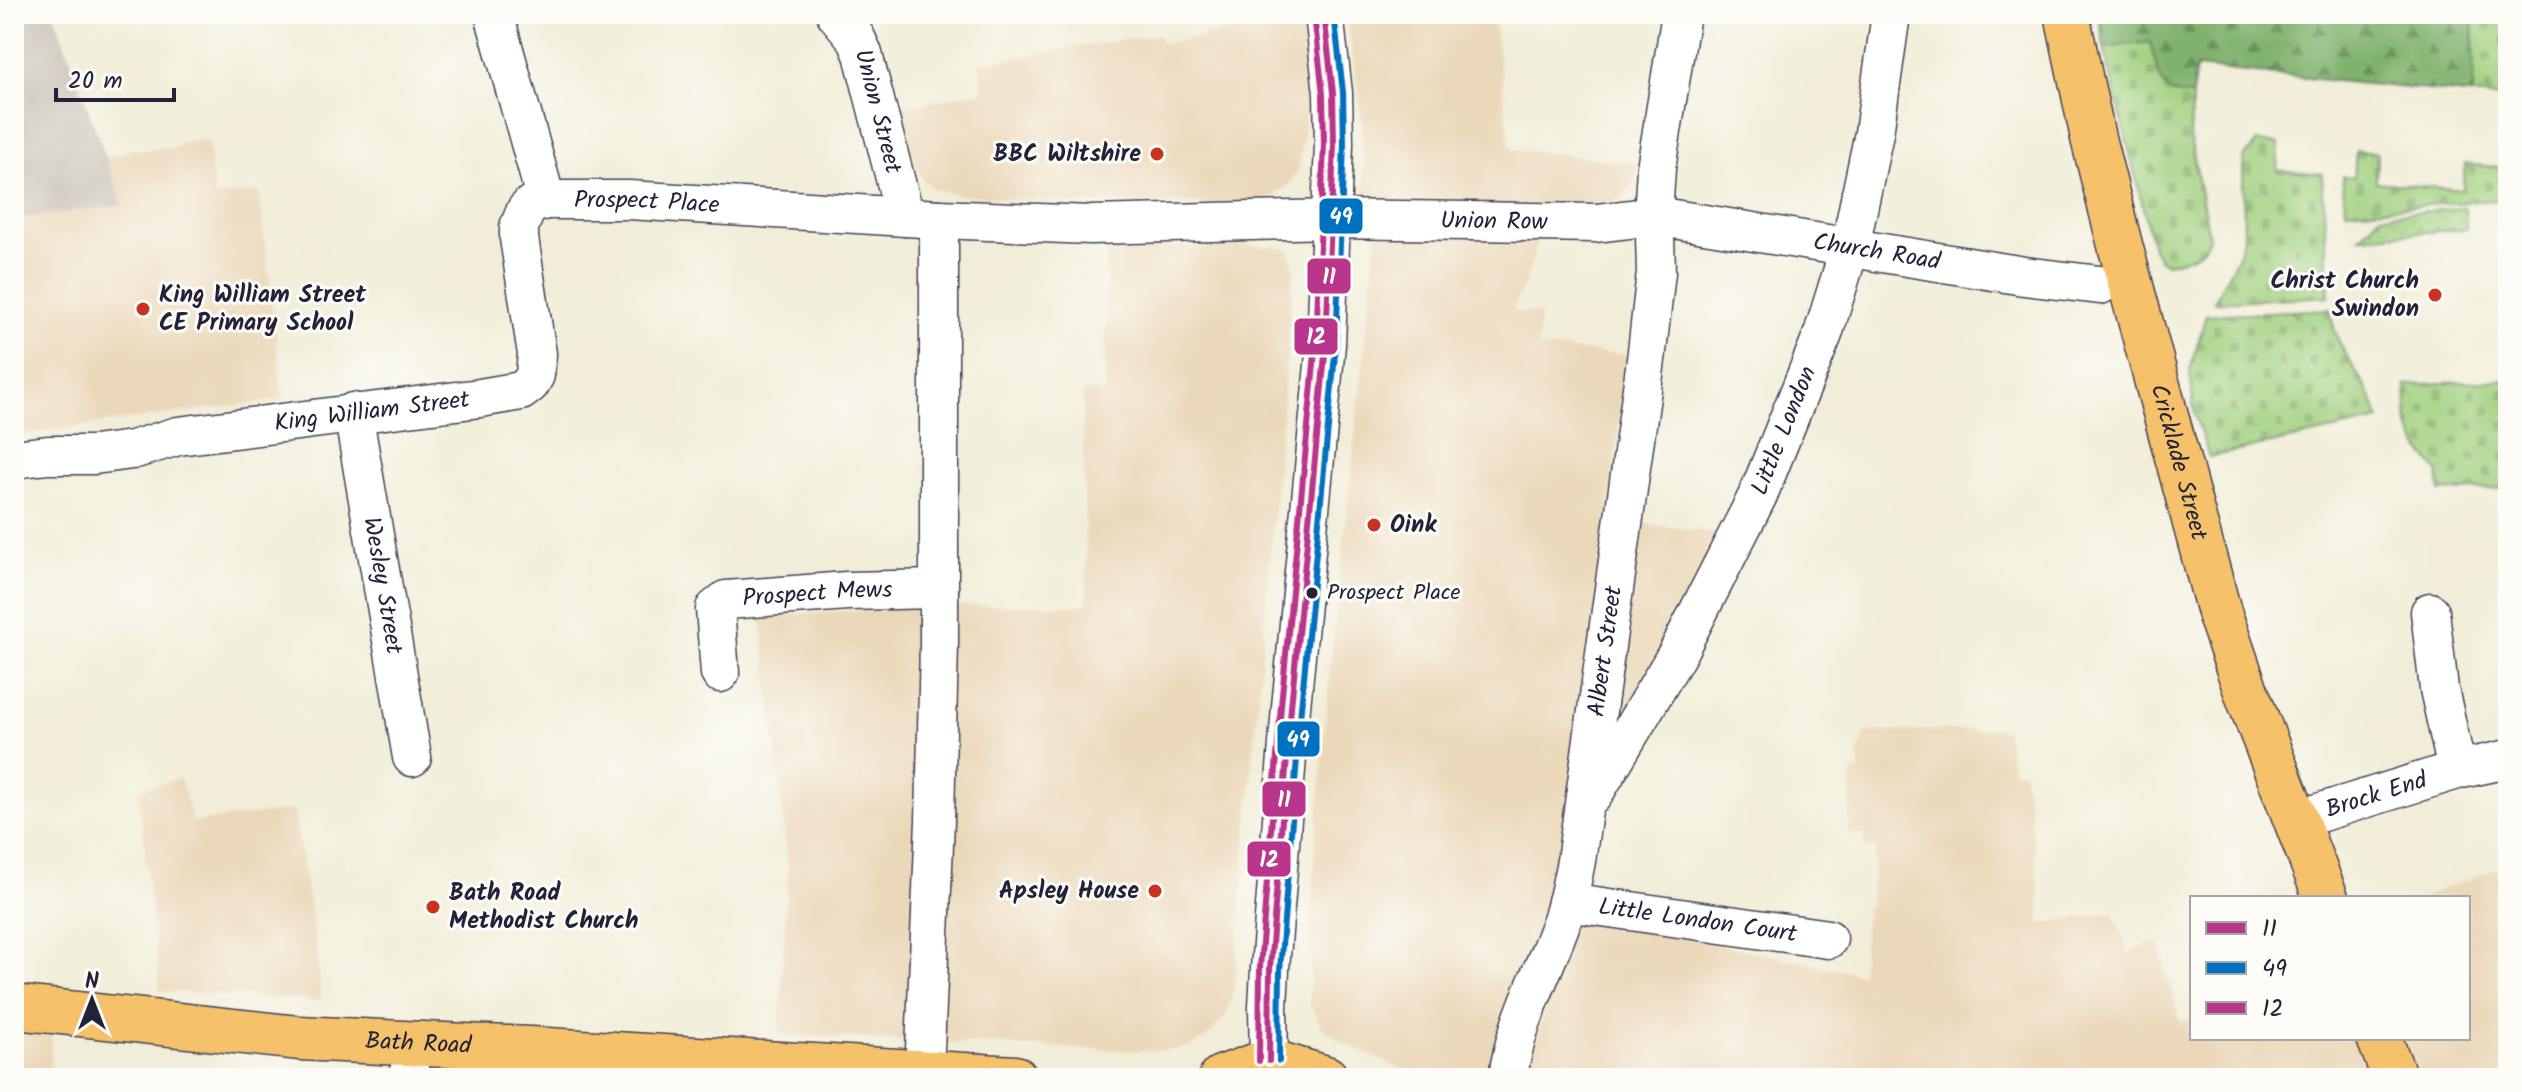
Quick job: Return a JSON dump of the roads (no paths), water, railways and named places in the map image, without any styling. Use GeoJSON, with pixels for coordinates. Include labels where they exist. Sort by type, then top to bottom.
{"type":"FeatureCollection","features":[{"type":"Feature","properties":{"kind":"main road","name":"Cricklade Street"},"geometry":{"type":"LineString","coordinates":[[2067,14],[2114,219],[2219,612],[2247,694],[2325,896]]}},
{"type":"Feature","properties":{"kind":"main road","name":"Bath Road"},"geometry":{"type":"LineString","coordinates":[[14,1007],[263,1035],[410,1061],[546,1050],[1015,1078]]}},
{"type":"Feature","properties":{"kind":"main road"},"geometry":{"type":"LineString","coordinates":[[2380,1040],[2395,1078]]}},
{"type":"Feature","properties":{"kind":"main road"},"geometry":{"type":"LineString","coordinates":[[1221,1078],[1269,1061],[1326,1078]]}},
{"type":"Feature","properties":{"kind":"street","name":"Prospect Place"},"geometry":{"type":"LineString","coordinates":[[494,14],[546,200],[629,200],[1091,225],[1332,219]]}},
{"type":"Feature","properties":{"kind":"street","name":"Union Street"},"geometry":{"type":"LineString","coordinates":[[836,14],[856,38],[863,54],[922,218]]}},
{"type":"Feature","properties":{"kind":"street"},"geometry":{"type":"LineString","coordinates":[[1269,1061],[1270,969],[1291,707],[1326,344],[1332,219],[1333,93],[1324,14]]}},
{"type":"Feature","properties":{"kind":"street","name":"Albert Street"},"geometry":{"type":"LineString","coordinates":[[1508,1078],[1521,1021],[1563,918],[1584,811],[1653,306],[1657,253],[1656,168],[1681,14]]}},
{"type":"Feature","properties":{"kind":"street","name":"Little London"},"geometry":{"type":"LineString","coordinates":[[1584,811],[1677,654],[1758,495],[1823,334],[1850,247],[1874,133],[1891,14]]}},
{"type":"Feature","properties":{"kind":"street","name":"King William Street"},"geometry":{"type":"LineString","coordinates":[[14,459],[132,450],[178,436],[515,393],[530,384],[537,368],[519,252],[519,227],[532,204],[546,200]]}},
{"type":"Feature","properties":{"kind":"street","name":"Union Row"},"geometry":{"type":"LineString","coordinates":[[1332,219],[1596,223],[1655,216]]}},
{"type":"Feature","properties":{"kind":"street","name":"Church Road"},"geometry":{"type":"LineString","coordinates":[[1655,216],[2024,276],[2100,285]]}},
{"type":"Feature","properties":{"kind":"street"},"geometry":{"type":"LineString","coordinates":[[922,218],[939,589],[935,821],[924,1072]]}},
{"type":"Feature","properties":{"kind":"street","name":"Wesley Street"},"geometry":{"type":"LineString","coordinates":[[353,412],[412,757]]}},
{"type":"Feature","properties":{"kind":"street","name":"Prospect Mews"},"geometry":{"type":"LineString","coordinates":[[720,673],[715,609],[726,600],[939,589]]}},
{"type":"Feature","properties":{"kind":"street","name":"Brock End"},"geometry":{"type":"LineString","coordinates":[[2430,612],[2439,689],[2457,770]]}},
{"type":"Feature","properties":{"kind":"street","name":"Brock End"},"geometry":{"type":"LineString","coordinates":[[2296,820],[2457,770],[2508,759]]}},
{"type":"Feature","properties":{"kind":"street","name":"Little London Court"},"geometry":{"type":"LineString","coordinates":[[1567,902],[1828,939]]}},
{"type":"Feature","properties":{"kind":"place","name":"BBC Wiltshire"},"geometry":{"type":"Point","coordinates":[1157,154]}},
{"type":"Feature","properties":{"kind":"place","name":"Christ Church Swindon"},"geometry":{"type":"Point","coordinates":[2435,295]}},
{"type":"Feature","properties":{"kind":"place","name":"King William Street CE Primary School"},"geometry":{"type":"Point","coordinates":[143,309]}},
{"type":"Feature","properties":{"kind":"place","name":"Oink"},"geometry":{"type":"Point","coordinates":[1374,525]}},
{"type":"Feature","properties":{"kind":"place","name":"Prospect Place"},"geometry":{"type":"Point","coordinates":[1312,593]}},
{"type":"Feature","properties":{"kind":"place","name":"Apsley House"},"geometry":{"type":"Point","coordinates":[1155,891]}},
{"type":"Feature","properties":{"kind":"place","name":"Bath Road Methodist Church"},"geometry":{"type":"Point","coordinates":[433,907]}}]}
